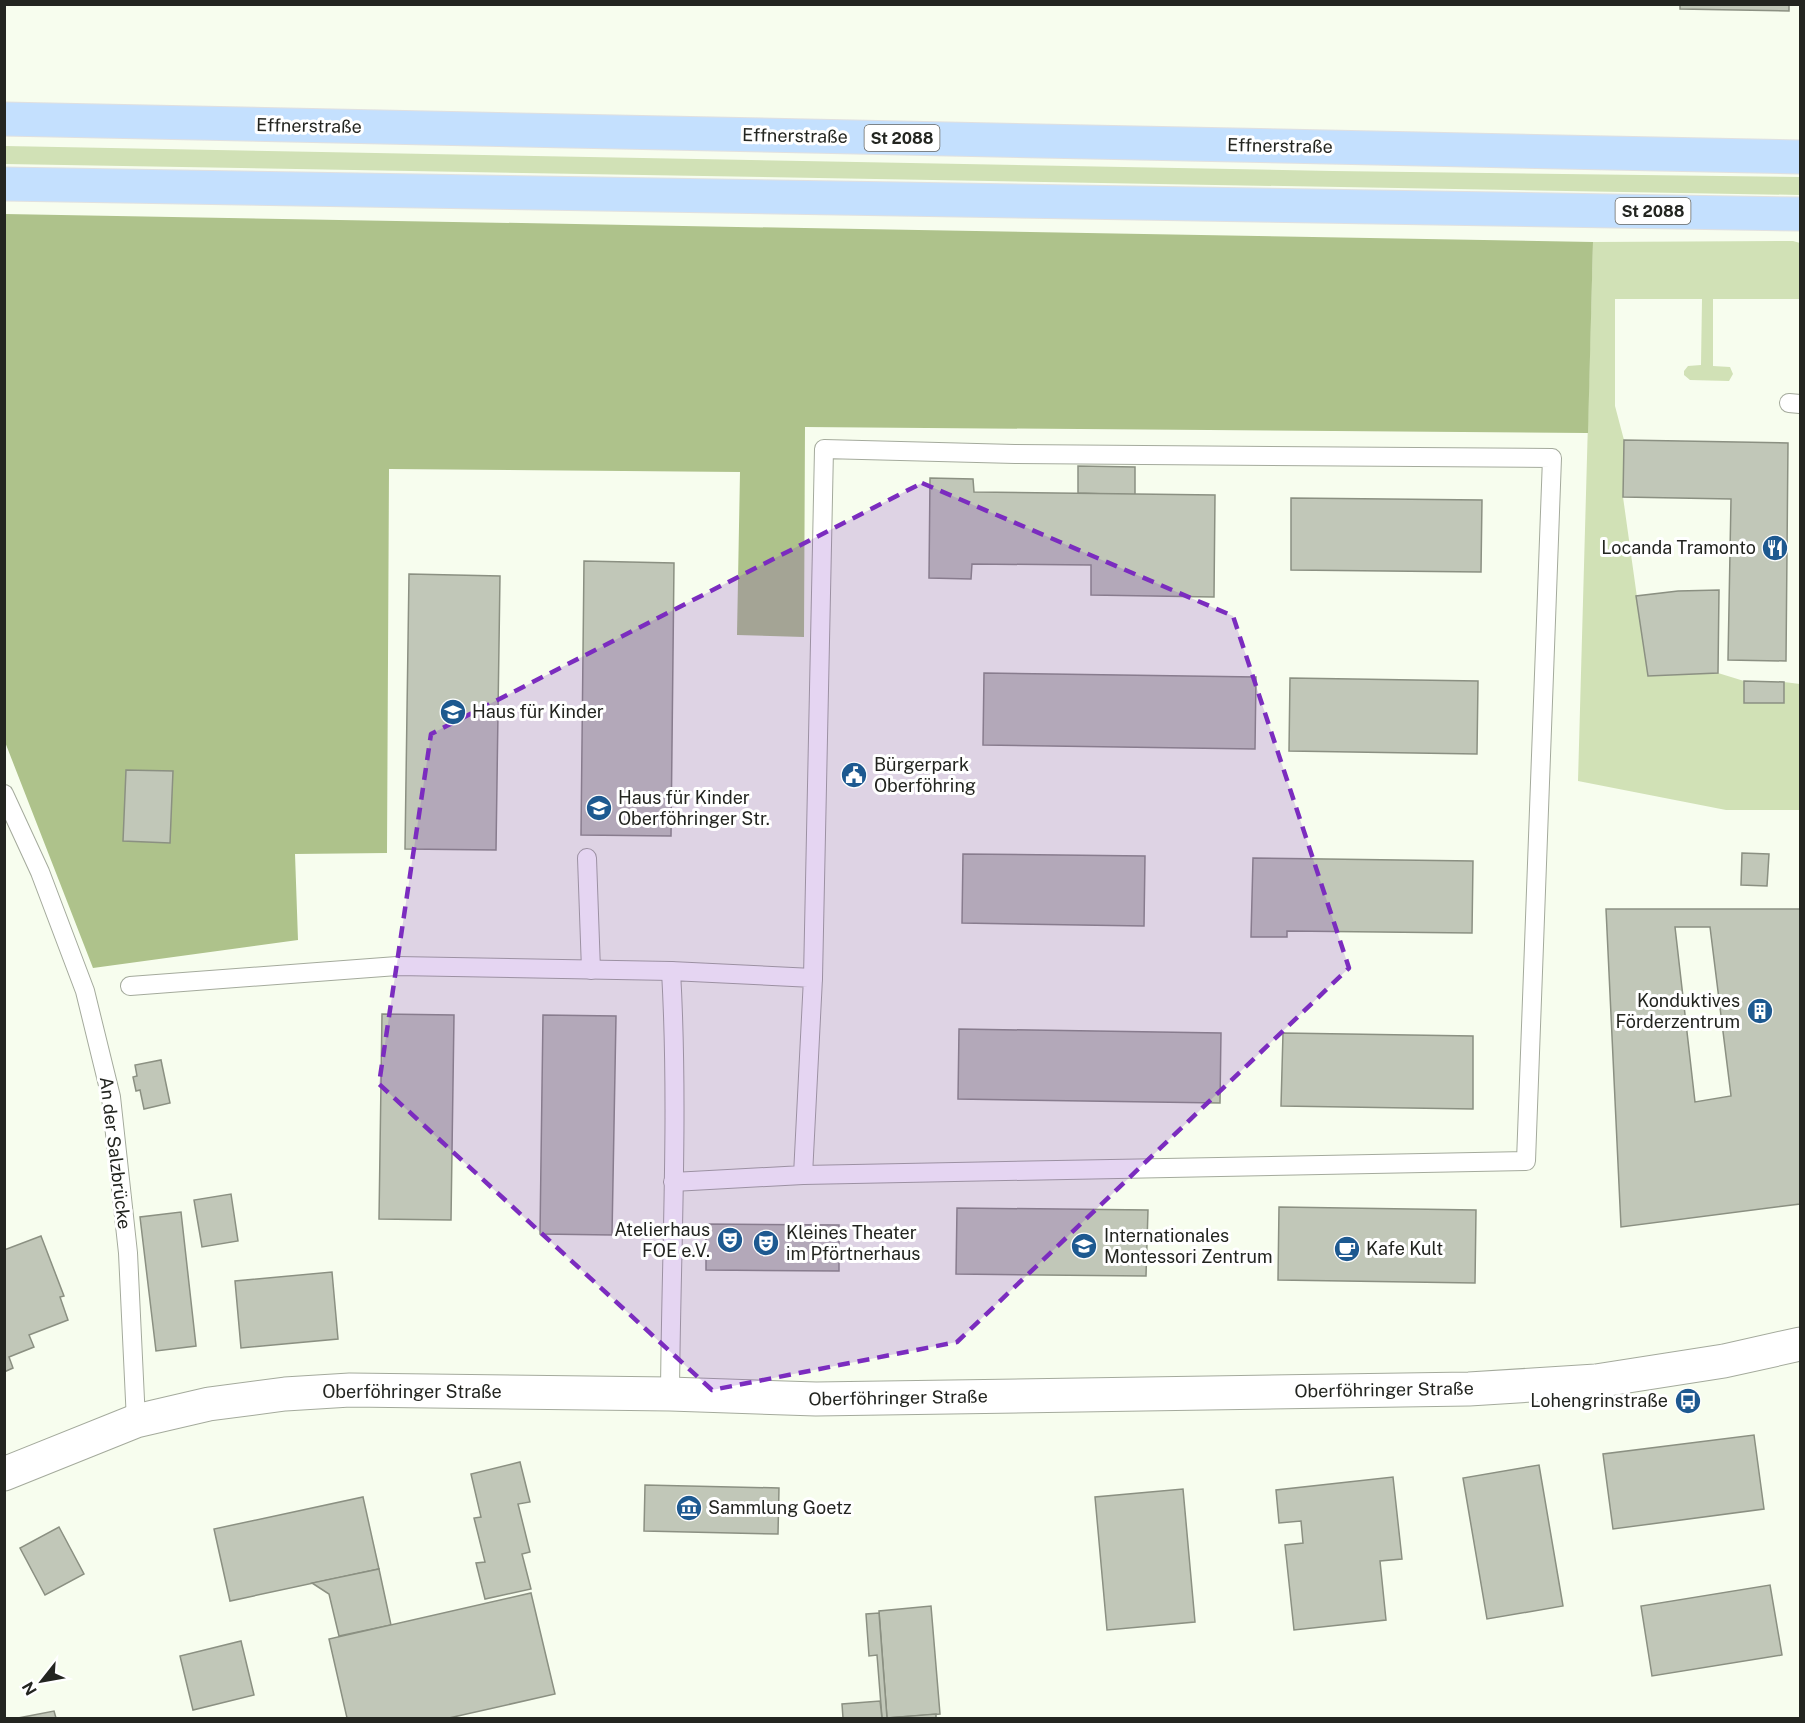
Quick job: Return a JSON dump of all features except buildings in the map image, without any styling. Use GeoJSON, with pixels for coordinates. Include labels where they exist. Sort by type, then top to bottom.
{"type":"FeatureCollection","features":[{"type":"Feature","properties":{"kind":"highway","name":"Effnerstraße"},"geometry":{"type":"LineString","coordinates":[[4,119],[1800,158]]}},
{"type":"Feature","properties":{"kind":"highway","name":"St 2088"},"geometry":{"type":"LineString","coordinates":[[4,184],[1800,214]]}},
{"type":"Feature","properties":{"kind":"main road","name":"Oberföhringer Straße"},"geometry":{"type":"LineString","coordinates":[[4,1474],[136,1421],[209,1404],[285,1394],[350,1390],[670,1394],[816,1399],[1469,1389],[1596,1381],[1724,1360],[1800,1344]]}},
{"type":"Feature","properties":{"kind":"lane"},"geometry":{"type":"LineString","coordinates":[[673,1182],[803,1175],[1526,1161],[1552,458],[1015,454],[824,449],[813,978],[803,1175]]}},
{"type":"Feature","properties":{"kind":"lane","name":"An der Salzbrücke"},"geometry":{"type":"LineString","coordinates":[[4,794],[40,872],[85,991],[111,1097],[128,1253],[136,1421]]}},
{"type":"Feature","properties":{"kind":"lane"},"geometry":{"type":"LineString","coordinates":[[587,858],[591,970]]}},
{"type":"Feature","properties":{"kind":"lane"},"geometry":{"type":"LineString","coordinates":[[130,986],[397,966],[671,971],[813,978]]}},
{"type":"Feature","properties":{"kind":"lane"},"geometry":{"type":"LineString","coordinates":[[670,1394],[674,1015],[671,971]]}},
{"type":"Feature","properties":{"kind":"highlighted area"},"geometry":{"type":"Polygon","coordinates":[[[922,483],[1233,616],[1349,968],[957,1342],[712,1390],[379,1084],[431,734],[922,483]]]}},
{"type":"Feature","properties":{"kind":"green space"},"geometry":{"type":"Polygon","coordinates":[[[5,146],[1333,171],[1800,177],[1800,195],[5,164],[5,146]]]}},
{"type":"Feature","properties":{"kind":"green space"},"geometry":{"type":"Polygon","coordinates":[[[5,214],[1593,242],[1588,433],[805,427],[804,637],[737,635],[740,472],[389,469],[387,853],[295,854],[298,940],[93,968],[5,742],[5,214]]]}},
{"type":"Feature","properties":{"kind":"green space"},"geometry":{"type":"Polygon","coordinates":[[[1793,241],[1800,243],[1800,299],[1713,299],[1713,366],[1730,367],[1733,374],[1729,381],[1690,380],[1684,375],[1688,366],[1701,365],[1702,299],[1615,299],[1615,406],[1624,440],[1623,497],[1648,676],[1718,673],[1744,681],[1745,703],[1783,703],[1784,682],[1800,684],[1800,810],[1726,810],[1578,781],[1593,242],[1793,241]]]}},
{"type":"Feature","properties":{"kind":"place","name":"Locanda Tramonto"},"geometry":{"type":"Point","coordinates":[1775,548]}},
{"type":"Feature","properties":{"kind":"place","name":"Haus für Kinder"},"geometry":{"type":"Point","coordinates":[453,712]}},
{"type":"Feature","properties":{"kind":"place","name":"Bürgerpark Oberföhring"},"geometry":{"type":"Point","coordinates":[854,775]}},
{"type":"Feature","properties":{"kind":"place","name":"Haus für Kinder Oberföhringer Str."},"geometry":{"type":"Point","coordinates":[599,808]}},
{"type":"Feature","properties":{"kind":"place","name":"Konduktives Förderzentrum"},"geometry":{"type":"Point","coordinates":[1760,1011]}},
{"type":"Feature","properties":{"kind":"place","name":"Atelierhaus FOE e.V."},"geometry":{"type":"Point","coordinates":[730,1240]}},
{"type":"Feature","properties":{"kind":"place","name":"Kleines Theater im Pförtnerhaus"},"geometry":{"type":"Point","coordinates":[766,1243]}},
{"type":"Feature","properties":{"kind":"place","name":"Internationales Montessori Zentrum"},"geometry":{"type":"Point","coordinates":[1084,1246]}},
{"type":"Feature","properties":{"kind":"place","name":"Kafe Kult"},"geometry":{"type":"Point","coordinates":[1347,1249]}},
{"type":"Feature","properties":{"kind":"place","name":"Lohengrinstraße"},"geometry":{"type":"Point","coordinates":[1688,1401]}},
{"type":"Feature","properties":{"kind":"place","name":"Sammlung Goetz"},"geometry":{"type":"Point","coordinates":[689,1508]}}]}
